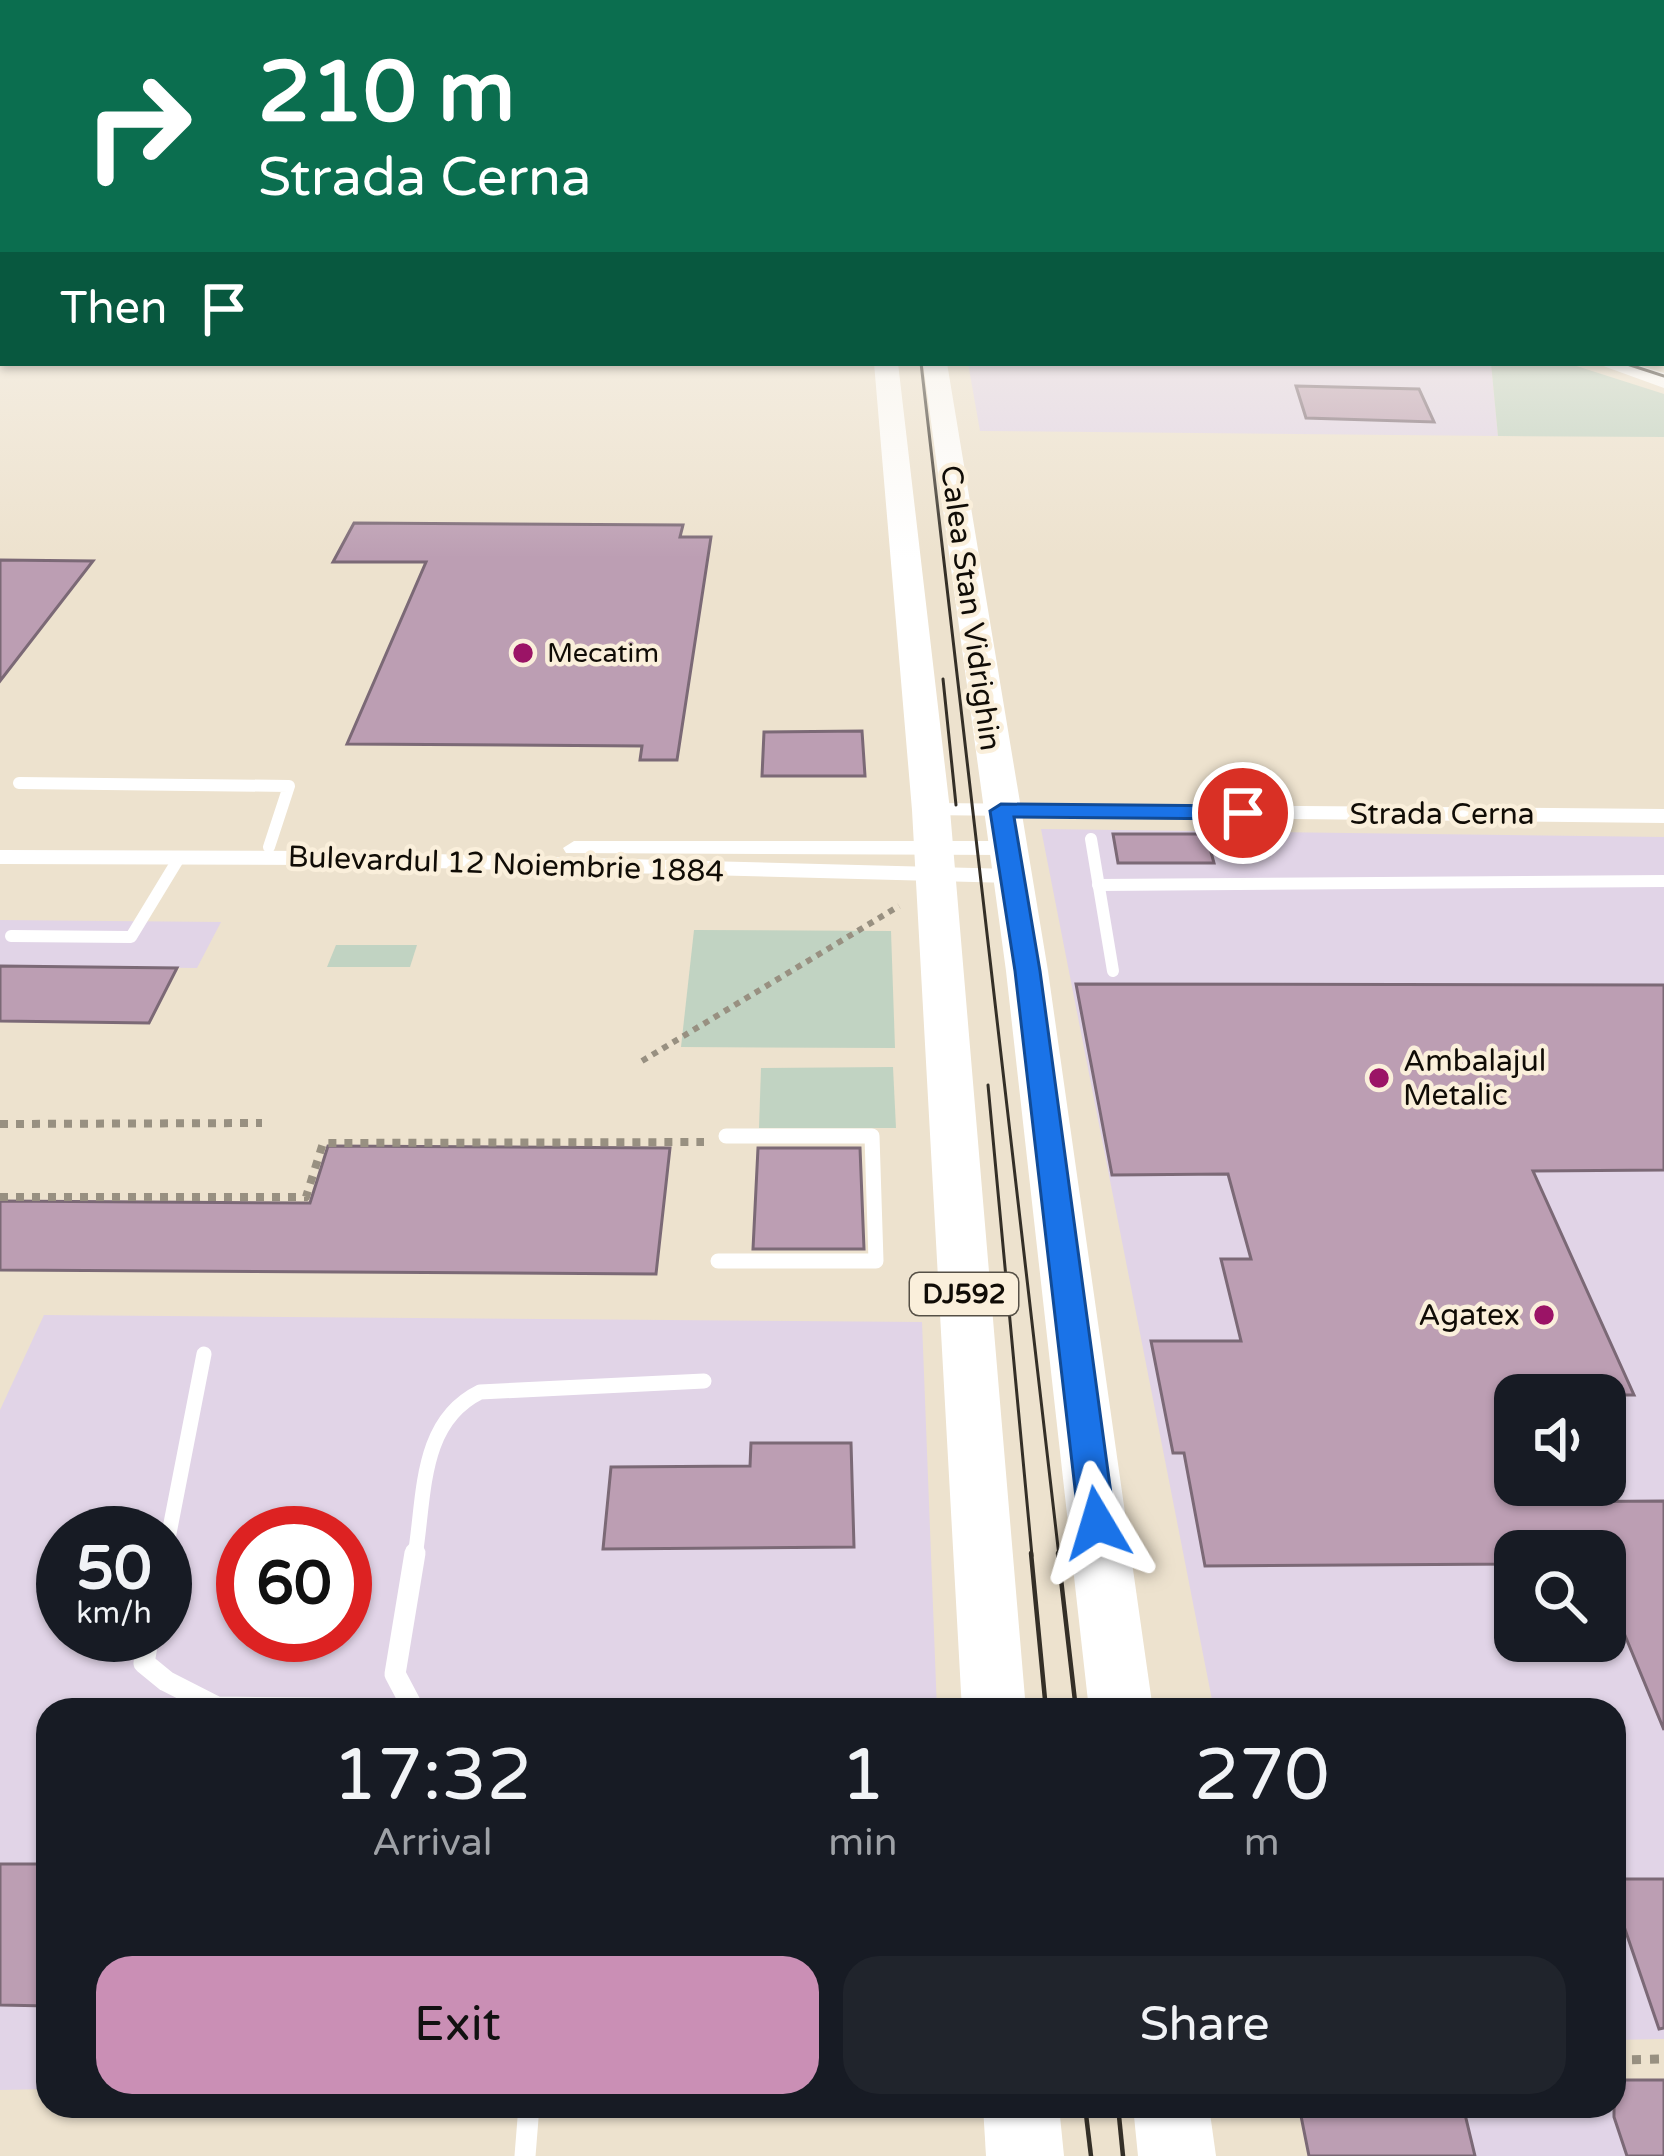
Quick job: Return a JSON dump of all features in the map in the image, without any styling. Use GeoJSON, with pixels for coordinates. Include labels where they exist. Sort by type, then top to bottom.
{"type":"FeatureCollection","features":[{"type":"Feature","properties":{"kind":"main road","name":"Calea Stan Vidrighin"},"geometry":{"type":"LineString","coordinates":[[886,366],[993,1698]]}},
{"type":"Feature","properties":{"kind":"main road","name":"Calea Stan Vidrighin"},"geometry":{"type":"LineString","coordinates":[[935,366],[1007,845],[1119,1698]]}},
{"type":"Feature","properties":{"kind":"main road"},"geometry":{"type":"LineString","coordinates":[[1616,366],[1664,381]]}},
{"type":"Feature","properties":{"kind":"main road"},"geometry":{"type":"LineString","coordinates":[[1023,2118],[1025,2156]]}},
{"type":"Feature","properties":{"kind":"main road"},"geometry":{"type":"LineString","coordinates":[[1172,2118],[1177,2156]]}},
{"type":"Feature","properties":{"kind":"street","name":"Strada Cerna"},"geometry":{"type":"LineString","coordinates":[[924,861],[1007,845],[1664,816]]}},
{"type":"Feature","properties":{"kind":"street","name":"Bulevardul 12 Noiembrie 1884"},"geometry":{"type":"LineString","coordinates":[[0,857],[924,861],[1007,845]]}},
{"type":"Feature","properties":{"kind":"street","name":"Bulevardul 12 Noiembrie 1884"},"geometry":{"type":"LineString","coordinates":[[0,846],[924,861]]}},
{"type":"Feature","properties":{"kind":"lane"},"geometry":{"type":"LineString","coordinates":[[19,783],[289,786],[269,847]]}},
{"type":"Feature","properties":{"kind":"lane"},"geometry":{"type":"LineString","coordinates":[[1091,839],[1113,971]]}},
{"type":"Feature","properties":{"kind":"lane"},"geometry":{"type":"LineString","coordinates":[[11,936],[130,937],[179,858]]}},
{"type":"Feature","properties":{"kind":"lane"},"geometry":{"type":"LineString","coordinates":[[1098,885],[1664,881]]}},
{"type":"Feature","properties":{"kind":"lane"},"geometry":{"type":"LineString","coordinates":[[718,1262],[876,1262],[872,1136],[726,1139]]}},
{"type":"Feature","properties":{"kind":"lane"},"geometry":{"type":"LineString","coordinates":[[174,1506],[204,1354]]}},
{"type":"Feature","properties":{"kind":"lane"},"geometry":{"type":"LineString","coordinates":[[407,1698],[395,1674],[435,1432],[443,1416],[480,1392],[704,1381]]}},
{"type":"Feature","properties":{"kind":"lane"},"geometry":{"type":"LineString","coordinates":[[144,1662],[166,1681],[199,1698]]}},
{"type":"Feature","properties":{"kind":"lane"},"geometry":{"type":"LineString","coordinates":[[525,2156],[528,2118]]}},
{"type":"Feature","properties":{"kind":"path"},"geometry":{"type":"LineString","coordinates":[[642,1061],[924,861]]}},
{"type":"Feature","properties":{"kind":"path"},"geometry":{"type":"LineString","coordinates":[[0,1124],[262,1123]]}},
{"type":"Feature","properties":{"kind":"path"},"geometry":{"type":"LineString","coordinates":[[0,1197],[306,1197],[323,1143],[726,1139]]}},
{"type":"Feature","properties":{"kind":"path"},"geometry":{"type":"LineString","coordinates":[[1626,2060],[1664,2060]]}},
{"type":"Feature","properties":{"kind":"shaded area"},"geometry":{"type":"Polygon","coordinates":[[[969,366],[1491,366],[1498,436],[980,431],[969,366]]]}},
{"type":"Feature","properties":{"kind":"shaded area"},"geometry":{"type":"Polygon","coordinates":[[[1041,829],[1664,837],[1664,2039],[1626,2040],[1626,1698],[1212,1698],[1041,829]]]}},
{"type":"Feature","properties":{"kind":"shaded area"},"geometry":{"type":"Polygon","coordinates":[[[0,920],[221,922],[197,968],[0,966],[0,920]]]}},
{"type":"Feature","properties":{"kind":"shaded area"},"geometry":{"type":"Polygon","coordinates":[[[44,1315],[922,1322],[937,1698],[36,1698],[36,2089],[0,2090],[0,1410],[44,1315]]]}},
{"type":"Feature","properties":{"kind":"shaded area"},"geometry":{"type":"Polygon","coordinates":[[[1626,2080],[1664,2080],[1664,2156],[1308,2156],[1301,2118],[1626,2118],[1626,2080]]]}},
{"type":"Feature","properties":{"kind":"green space"},"geometry":{"type":"Polygon","coordinates":[[[1491,366],[1576,366],[1664,394],[1664,437],[1498,436],[1491,366]]]}},
{"type":"Feature","properties":{"kind":"green space"},"geometry":{"type":"Polygon","coordinates":[[[694,930],[891,931],[895,1048],[681,1047],[694,930]]]}},
{"type":"Feature","properties":{"kind":"green space"},"geometry":{"type":"Polygon","coordinates":[[[336,945],[417,945],[410,967],[327,967],[336,945]]]}},
{"type":"Feature","properties":{"kind":"green space"},"geometry":{"type":"Polygon","coordinates":[[[893,1067],[896,1128],[759,1128],[761,1068],[893,1067]]]}},
{"type":"Feature","properties":{"kind":"building"},"geometry":{"type":"Polygon","coordinates":[[[1296,386],[1419,389],[1434,422],[1306,418],[1296,386]]]}},
{"type":"Feature","properties":{"kind":"building","name":"Mecatim"},"geometry":{"type":"Polygon","coordinates":[[[354,523],[683,525],[680,537],[711,537],[677,760],[640,760],[642,746],[347,744],[426,562],[333,562],[354,523]]]}},
{"type":"Feature","properties":{"kind":"building"},"geometry":{"type":"Polygon","coordinates":[[[0,560],[93,561],[0,681],[0,560]]]}},
{"type":"Feature","properties":{"kind":"building"},"geometry":{"type":"Polygon","coordinates":[[[862,731],[865,776],[762,776],[764,732],[862,731]]]}},
{"type":"Feature","properties":{"kind":"building"},"geometry":{"type":"Polygon","coordinates":[[[1113,834],[1206,834],[1214,863],[1118,863],[1113,834]]]}},
{"type":"Feature","properties":{"kind":"building"},"geometry":{"type":"Polygon","coordinates":[[[0,966],[177,968],[149,1023],[0,1021],[0,966]]]}},
{"type":"Feature","properties":{"kind":"building"},"geometry":{"type":"Polygon","coordinates":[[[1076,984],[1664,985],[1664,1170],[1533,1171],[1625,1374],[1494,1374],[1494,1506],[1626,1506],[1626,1501],[1664,1501],[1664,1730],[1626,1638],[1626,1530],[1494,1530],[1494,1564],[1205,1566],[1184,1453],[1173,1453],[1151,1341],[1241,1341],[1221,1259],[1251,1259],[1228,1174],[1112,1175],[1076,984]]]}},
{"type":"Feature","properties":{"kind":"building"},"geometry":{"type":"Polygon","coordinates":[[[328,1146],[670,1148],[656,1274],[0,1270],[0,1201],[310,1203],[328,1146]]]}},
{"type":"Feature","properties":{"kind":"building"},"geometry":{"type":"Polygon","coordinates":[[[758,1148],[860,1148],[864,1249],[753,1249],[758,1148]]]}},
{"type":"Feature","properties":{"kind":"building"},"geometry":{"type":"Polygon","coordinates":[[[751,1443],[851,1443],[854,1547],[603,1549],[611,1467],[750,1466],[751,1443]]]}},
{"type":"Feature","properties":{"kind":"building"},"geometry":{"type":"Polygon","coordinates":[[[0,1864],[36,1864],[36,2006],[0,2005],[0,1864]]]}},
{"type":"Feature","properties":{"kind":"building"},"geometry":{"type":"Polygon","coordinates":[[[1626,1879],[1664,1879],[1664,2028],[1659,2029],[1626,1932],[1626,1879]]]}},
{"type":"Feature","properties":{"kind":"building"},"geometry":{"type":"Polygon","coordinates":[[[1626,2080],[1664,2080],[1664,2156],[1627,2156],[1614,2118],[1626,2118],[1626,2080]]]}},
{"type":"Feature","properties":{"kind":"building"},"geometry":{"type":"Polygon","coordinates":[[[1301,2118],[1466,2118],[1475,2156],[1309,2156],[1301,2118]]]}},
{"type":"Feature","properties":{"kind":"tram line"},"geometry":{"type":"LineString","coordinates":[[921,366],[1059,1556]]}},
{"type":"Feature","properties":{"kind":"tram line"},"geometry":{"type":"LineString","coordinates":[[1633,366],[1664,376]]}},
{"type":"Feature","properties":{"kind":"tram line"},"geometry":{"type":"LineString","coordinates":[[943,679],[956,805]]}},
{"type":"Feature","properties":{"kind":"tram line"},"geometry":{"type":"LineString","coordinates":[[988,1085],[1032,1556]]}},
{"type":"Feature","properties":{"kind":"tram line"},"geometry":{"type":"LineString","coordinates":[[1031,1553],[1045,1698]]}},
{"type":"Feature","properties":{"kind":"tram line"},"geometry":{"type":"LineString","coordinates":[[1058,1553],[1075,1698]]}},
{"type":"Feature","properties":{"kind":"tram line"},"geometry":{"type":"LineString","coordinates":[[1086,2118],[1091,2156]]}},
{"type":"Feature","properties":{"kind":"tram line"},"geometry":{"type":"LineString","coordinates":[[1119,2118],[1123,2156]]}},
{"type":"Feature","properties":{"kind":"place","name":"Mecatim"},"geometry":{"type":"Point","coordinates":[523,653]}},
{"type":"Feature","properties":{"kind":"place","name":"Ambalajul Metalic"},"geometry":{"type":"Point","coordinates":[1379,1078]}},
{"type":"Feature","properties":{"kind":"place","name":"Agatex"},"geometry":{"type":"Point","coordinates":[1544,1315]}},
{"type":"Feature","properties":{"kind":"route"},"geometry":{"type":"LineString","coordinates":[[1097,1523],[1027,971],[1001,811],[1243,813]]}}]}
